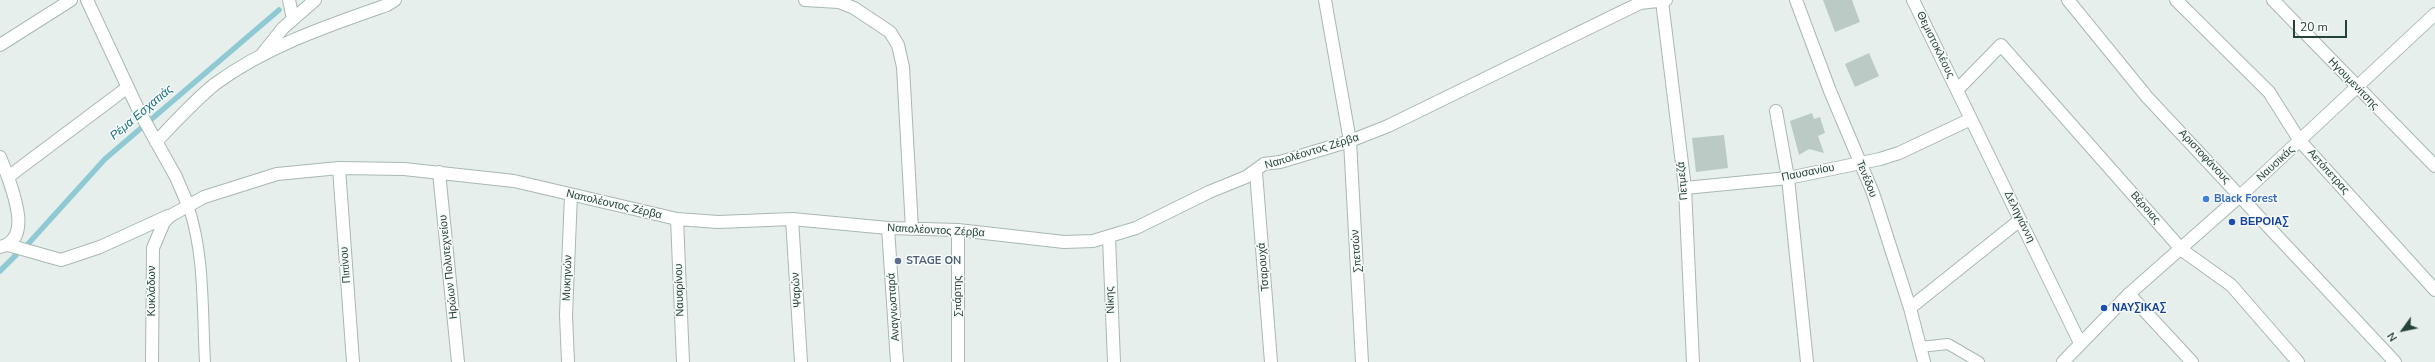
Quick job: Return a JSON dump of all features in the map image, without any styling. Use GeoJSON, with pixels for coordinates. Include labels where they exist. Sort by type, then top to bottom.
{"type":"FeatureCollection","features":[{"type":"Feature","properties":{"kind":"street"},"geometry":{"type":"LineString","coordinates":[[0,45],[71,0]]}},
{"type":"Feature","properties":{"kind":"street"},"geometry":{"type":"LineString","coordinates":[[87,0],[138,109],[176,177],[188,205]]}},
{"type":"Feature","properties":{"kind":"street"},"geometry":{"type":"LineString","coordinates":[[289,0],[293,19]]}},
{"type":"Feature","properties":{"kind":"street"},"geometry":{"type":"LineString","coordinates":[[261,55],[282,28],[315,0]]}},
{"type":"Feature","properties":{"kind":"street"},"geometry":{"type":"LineString","coordinates":[[155,138],[215,85],[261,55],[318,29],[387,5],[395,0]]}},
{"type":"Feature","properties":{"kind":"street"},"geometry":{"type":"LineString","coordinates":[[805,0],[839,2],[854,8],[890,32],[898,45],[903,67],[912,229]]}},
{"type":"Feature","properties":{"kind":"street","name":"Σπετσών"},"geometry":{"type":"LineString","coordinates":[[1325,0],[1350,141],[1362,362]]}},
{"type":"Feature","properties":{"kind":"street","name":"Τενέδου"},"geometry":{"type":"LineString","coordinates":[[1796,0],[1812,45],[1872,193],[1910,308],[1924,362]]}},
{"type":"Feature","properties":{"kind":"street","name":"Θεμιστοκλέους"},"geometry":{"type":"LineString","coordinates":[[1913,0],[1957,90]]}},
{"type":"Feature","properties":{"kind":"street","name":"Αριστοφάνους"},"geometry":{"type":"LineString","coordinates":[[2068,0],[2147,98],[2395,362]]}},
{"type":"Feature","properties":{"kind":"street","name":"Αετόπετρας"},"geometry":{"type":"LineString","coordinates":[[2176,0],[2269,92],[2300,141],[2435,290]]}},
{"type":"Feature","properties":{"kind":"street","name":"Ηγουμενίτσης"},"geometry":{"type":"LineString","coordinates":[[2273,0],[2356,87],[2435,166]]}},
{"type":"Feature","properties":{"kind":"street","name":"Ναπολέοντος Ζέρβα"},"geometry":{"type":"LineString","coordinates":[[4,246],[61,260],[100,247],[167,219],[188,205],[204,197],[278,174],[339,168],[404,169],[514,181],[677,219],[718,222],[792,218],[888,228],[958,230],[1064,242],[1093,241],[1108,238],[1136,228],[1209,192],[1256,172],[1264,164],[1280,162],[1350,141],[1388,126],[1640,3],[1664,1]]}},
{"type":"Feature","properties":{"kind":"street","name":"Πετμεζά"},"geometry":{"type":"LineString","coordinates":[[1664,1],[1684,188],[1693,362]]}},
{"type":"Feature","properties":{"kind":"street","name":"Ναυσικάς"},"geometry":{"type":"LineString","coordinates":[[2063,362],[2129,294],[2182,250],[2435,14]]}},
{"type":"Feature","properties":{"kind":"street","name":"Βέροιας"},"geometry":{"type":"LineString","coordinates":[[1957,90],[2001,45],[2182,250],[2231,285],[2298,362]]}},
{"type":"Feature","properties":{"kind":"street"},"geometry":{"type":"LineString","coordinates":[[8,177],[128,87]]}},
{"type":"Feature","properties":{"kind":"street","name":"Δεληγιάννη"},"geometry":{"type":"LineString","coordinates":[[1957,90],[2080,343]]}},
{"type":"Feature","properties":{"kind":"street"},"geometry":{"type":"LineString","coordinates":[[1776,111],[1788,178],[1807,362]]}},
{"type":"Feature","properties":{"kind":"street","name":"Παυσανίου"},"geometry":{"type":"LineString","coordinates":[[1684,188],[1788,178],[1859,162],[1880,159],[1899,153],[1971,119]]}},
{"type":"Feature","properties":{"kind":"street"},"geometry":{"type":"LineString","coordinates":[[0,157],[17,205],[18,222],[16,235],[4,246]]}},
{"type":"Feature","properties":{"kind":"street","name":"Πιπίνου"},"geometry":{"type":"LineString","coordinates":[[339,168],[353,362]]}},
{"type":"Feature","properties":{"kind":"street","name":"Ηρώων Πολυτεχνείου"},"geometry":{"type":"LineString","coordinates":[[439,172],[458,362]]}},
{"type":"Feature","properties":{"kind":"street","name":"Τσαρουχά"},"geometry":{"type":"LineString","coordinates":[[1256,172],[1271,362]]}},
{"type":"Feature","properties":{"kind":"street","name":"Μυκηνών"},"geometry":{"type":"LineString","coordinates":[[568,362],[566,315],[571,195]]}},
{"type":"Feature","properties":{"kind":"street","name":"Ψαρών"},"geometry":{"type":"LineString","coordinates":[[792,218],[801,362]]}},
{"type":"Feature","properties":{"kind":"street","name":"Κυκλάδων"},"geometry":{"type":"LineString","coordinates":[[152,362],[153,248],[167,219]]}},
{"type":"Feature","properties":{"kind":"street","name":"Ναυαρίνου"},"geometry":{"type":"LineString","coordinates":[[677,219],[683,362]]}},
{"type":"Feature","properties":{"kind":"street"},"geometry":{"type":"LineString","coordinates":[[1910,308],[2020,220]]}},
{"type":"Feature","properties":{"kind":"street","name":"Αναγνωσταρά"},"geometry":{"type":"LineString","coordinates":[[888,228],[897,362]]}},
{"type":"Feature","properties":{"kind":"street","name":"Σπάρτης"},"geometry":{"type":"LineString","coordinates":[[958,230],[958,362]]}},
{"type":"Feature","properties":{"kind":"street","name":"Νίκης"},"geometry":{"type":"LineString","coordinates":[[1108,238],[1114,362]]}},
{"type":"Feature","properties":{"kind":"street"},"geometry":{"type":"LineString","coordinates":[[2129,294],[2192,362]]}},
{"type":"Feature","properties":{"kind":"lane"},"geometry":{"type":"LineString","coordinates":[[188,205],[196,228],[200,256],[205,362]]}},
{"type":"Feature","properties":{"kind":"lane"},"geometry":{"type":"LineString","coordinates":[[1920,348],[1948,344],[1979,362]]}},
{"type":"Feature","properties":{"kind":"building"},"geometry":{"type":"Polygon","coordinates":[[[1823,0],[1852,0],[1860,22],[1835,32],[1823,0]]]}},
{"type":"Feature","properties":{"kind":"building"},"geometry":{"type":"Polygon","coordinates":[[[1869,53],[1879,76],[1855,87],[1845,64],[1869,53]]]}},
{"type":"Feature","properties":{"kind":"building"},"geometry":{"type":"Polygon","coordinates":[[[1812,113],[1814,119],[1820,117],[1825,133],[1818,136],[1824,153],[1809,149],[1799,155],[1790,121],[1812,113]]]}},
{"type":"Feature","properties":{"kind":"building"},"geometry":{"type":"Polygon","coordinates":[[[1724,135],[1728,168],[1696,172],[1692,138],[1724,135]]]}},
{"type":"Feature","properties":{"kind":"waterway","name":"Ρέμα Εσχατιάς"},"geometry":{"type":"LineString","coordinates":[[28,244],[105,159],[279,10]]}},
{"type":"Feature","properties":{"kind":"waterway","name":"Ρέμα Εσχατιάς"},"geometry":{"type":"LineString","coordinates":[[0,271],[16,255]]}},
{"type":"Feature","properties":{"kind":"place","name":"Black Forest"},"geometry":{"type":"Point","coordinates":[2206,199]}},
{"type":"Feature","properties":{"kind":"place","name":"ΒΕΡΟΙΑΣ"},"geometry":{"type":"Point","coordinates":[2232,222]}},
{"type":"Feature","properties":{"kind":"place","name":"STAGE ON"},"geometry":{"type":"Point","coordinates":[898,261]}},
{"type":"Feature","properties":{"kind":"place","name":"ΝΑΥΣΙΚΑΣ"},"geometry":{"type":"Point","coordinates":[2104,308]}}]}
